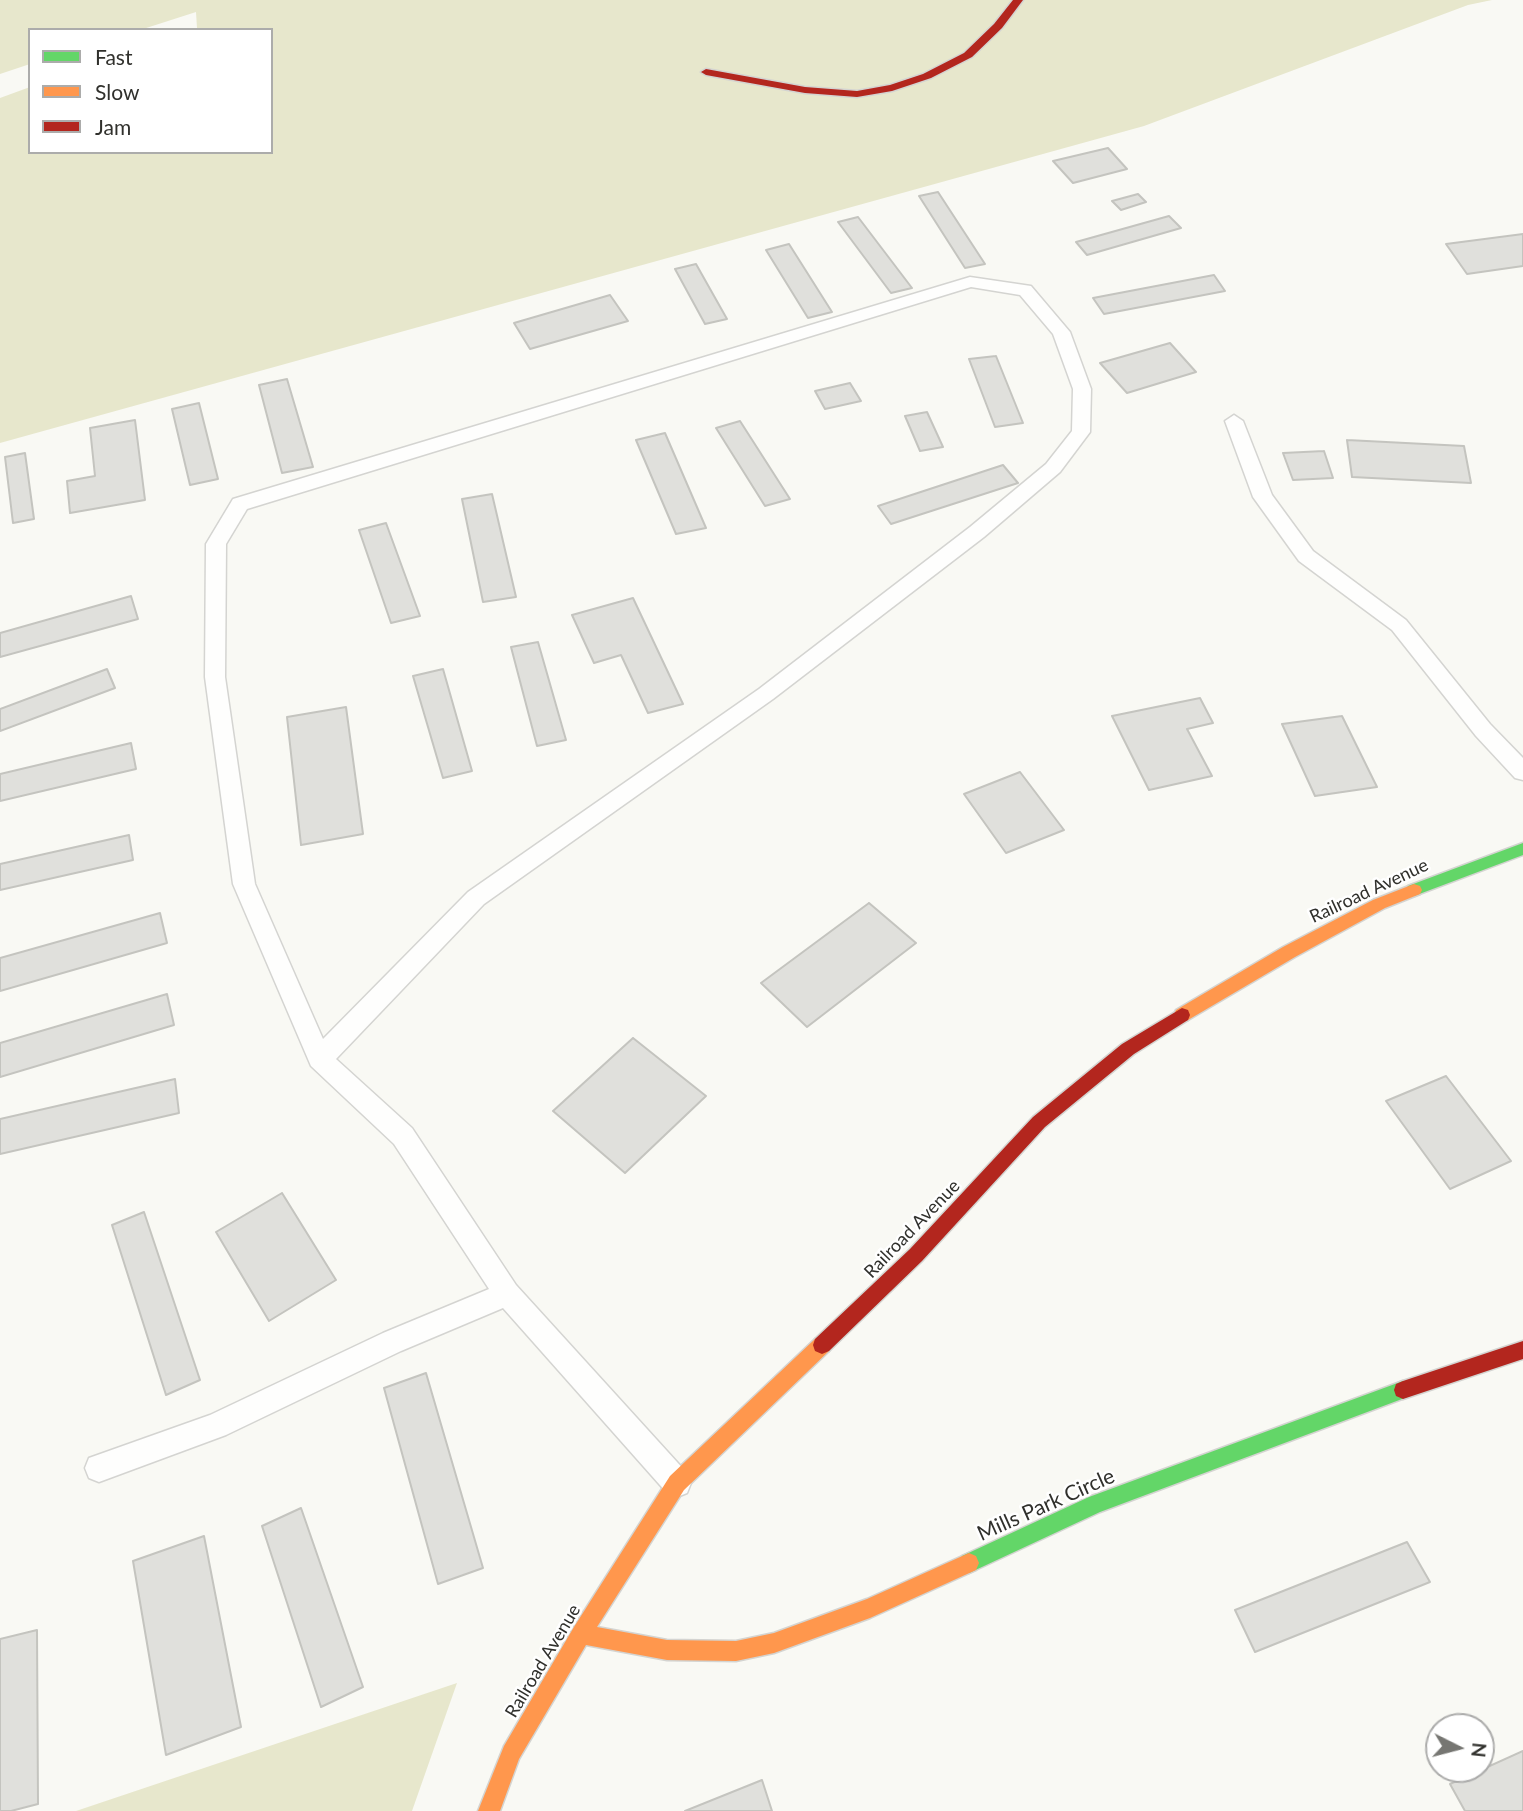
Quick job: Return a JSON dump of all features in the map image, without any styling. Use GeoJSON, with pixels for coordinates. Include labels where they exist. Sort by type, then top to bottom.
{"type":"FeatureCollection","features":[{"type":"Feature","properties":{"kind":"street"},"geometry":{"type":"LineString","coordinates":[[706,72],[805,90],[857,94],[892,88],[927,76],[968,55],[999,26],[1018,0]]}},
{"type":"Feature","properties":{"kind":"street","name":"Railroad Avenue"},"geometry":{"type":"LineString","coordinates":[[489,1811],[511,1753],[581,1634],[677,1483],[916,1255],[1039,1122],[1128,1049],[1220,992],[1379,904],[1454,873],[1523,849]]}},
{"type":"Feature","properties":{"kind":"street","name":"Mills Park Circle"},"geometry":{"type":"LineString","coordinates":[[581,1634],[667,1650],[736,1651],[774,1643],[870,1608],[1096,1504],[1452,1371],[1523,1350]]}},
{"type":"Feature","properties":{"kind":"lane"},"geometry":{"type":"LineString","coordinates":[[320,1059],[477,898],[766,694],[977,532],[1053,468],[1081,432],[1082,389],[1061,332],[1026,290],[970,282],[240,504],[216,544],[215,677],[244,884],[320,1059],[403,1136],[506,1294],[677,1483]]}},
{"type":"Feature","properties":{"kind":"lane"},"geometry":{"type":"LineString","coordinates":[[1234,421],[1263,497],[1306,556],[1399,625],[1483,730],[1523,772]]}},
{"type":"Feature","properties":{"kind":"lane"},"geometry":{"type":"LineString","coordinates":[[99,1468],[216,1426],[392,1342],[506,1294]]}},
{"type":"Feature","properties":{"kind":"green space"},"geometry":{"type":"Polygon","coordinates":[[[0,0],[1492,0],[1468,5],[1144,126],[0,443],[0,98],[28,88],[28,154],[273,154],[273,28],[197,28],[196,12],[146,28],[28,28],[28,65],[0,74],[0,0]]]}},
{"type":"Feature","properties":{"kind":"green space"},"geometry":{"type":"Polygon","coordinates":[[[457,1683],[412,1811],[76,1811],[457,1683]]]}},
{"type":"Feature","properties":{"kind":"building"},"geometry":{"type":"Polygon","coordinates":[[[1108,148],[1127,169],[1073,183],[1053,161],[1108,148]]]}},
{"type":"Feature","properties":{"kind":"building"},"geometry":{"type":"Polygon","coordinates":[[[938,192],[985,264],[965,268],[919,196],[938,192]]]}},
{"type":"Feature","properties":{"kind":"building"},"geometry":{"type":"Polygon","coordinates":[[[1138,194],[1146,202],[1121,210],[1112,201],[1138,194]]]}},
{"type":"Feature","properties":{"kind":"building"},"geometry":{"type":"Polygon","coordinates":[[[1169,216],[1181,228],[1087,255],[1076,242],[1169,216]]]}},
{"type":"Feature","properties":{"kind":"building"},"geometry":{"type":"Polygon","coordinates":[[[858,217],[912,288],[891,293],[838,222],[858,217]]]}},
{"type":"Feature","properties":{"kind":"building"},"geometry":{"type":"Polygon","coordinates":[[[1523,234],[1523,266],[1467,274],[1446,244],[1523,234]]]}},
{"type":"Feature","properties":{"kind":"building"},"geometry":{"type":"Polygon","coordinates":[[[789,244],[832,312],[808,318],[766,250],[789,244]]]}},
{"type":"Feature","properties":{"kind":"building"},"geometry":{"type":"Polygon","coordinates":[[[696,264],[727,319],[705,324],[675,269],[696,264]]]}},
{"type":"Feature","properties":{"kind":"building"},"geometry":{"type":"Polygon","coordinates":[[[1214,275],[1225,291],[1104,314],[1093,298],[1214,275]]]}},
{"type":"Feature","properties":{"kind":"building"},"geometry":{"type":"Polygon","coordinates":[[[610,295],[628,321],[530,349],[514,323],[610,295]]]}},
{"type":"Feature","properties":{"kind":"building"},"geometry":{"type":"Polygon","coordinates":[[[1170,343],[1196,372],[1127,393],[1100,363],[1170,343]]]}},
{"type":"Feature","properties":{"kind":"building"},"geometry":{"type":"Polygon","coordinates":[[[996,356],[1023,423],[995,427],[969,359],[996,356]]]}},
{"type":"Feature","properties":{"kind":"building"},"geometry":{"type":"Polygon","coordinates":[[[287,379],[313,467],[282,473],[259,385],[287,379]]]}},
{"type":"Feature","properties":{"kind":"building"},"geometry":{"type":"Polygon","coordinates":[[[850,383],[861,401],[825,409],[815,391],[850,383]]]}},
{"type":"Feature","properties":{"kind":"building"},"geometry":{"type":"Polygon","coordinates":[[[199,403],[218,479],[190,485],[172,409],[199,403]]]}},
{"type":"Feature","properties":{"kind":"building"},"geometry":{"type":"Polygon","coordinates":[[[927,412],[943,447],[920,451],[905,416],[927,412]]]}},
{"type":"Feature","properties":{"kind":"building"},"geometry":{"type":"Polygon","coordinates":[[[135,420],[145,500],[70,513],[67,481],[95,476],[90,428],[135,420]]]}},
{"type":"Feature","properties":{"kind":"building"},"geometry":{"type":"Polygon","coordinates":[[[740,421],[790,499],[765,506],[716,428],[740,421]]]}},
{"type":"Feature","properties":{"kind":"building"},"geometry":{"type":"Polygon","coordinates":[[[665,433],[706,528],[676,534],[636,440],[665,433]]]}},
{"type":"Feature","properties":{"kind":"building"},"geometry":{"type":"Polygon","coordinates":[[[1347,440],[1464,446],[1471,483],[1352,477],[1347,440]]]}},
{"type":"Feature","properties":{"kind":"building"},"geometry":{"type":"Polygon","coordinates":[[[1324,451],[1333,478],[1293,480],[1283,453],[1324,451]]]}},
{"type":"Feature","properties":{"kind":"building"},"geometry":{"type":"Polygon","coordinates":[[[25,453],[34,519],[13,523],[5,457],[25,453]]]}},
{"type":"Feature","properties":{"kind":"building"},"geometry":{"type":"Polygon","coordinates":[[[1003,465],[1018,483],[891,524],[878,506],[1003,465]]]}},
{"type":"Feature","properties":{"kind":"building"},"geometry":{"type":"Polygon","coordinates":[[[492,494],[516,597],[483,602],[462,499],[492,494]]]}},
{"type":"Feature","properties":{"kind":"building"},"geometry":{"type":"Polygon","coordinates":[[[386,523],[420,616],[391,623],[359,530],[386,523]]]}},
{"type":"Feature","properties":{"kind":"building"},"geometry":{"type":"Polygon","coordinates":[[[131,596],[138,619],[0,657],[0,633],[131,596]]]}},
{"type":"Feature","properties":{"kind":"building"},"geometry":{"type":"Polygon","coordinates":[[[633,598],[683,704],[648,713],[621,655],[594,663],[572,615],[633,598]]]}},
{"type":"Feature","properties":{"kind":"building"},"geometry":{"type":"Polygon","coordinates":[[[538,642],[566,740],[537,746],[511,647],[538,642]]]}},
{"type":"Feature","properties":{"kind":"building"},"geometry":{"type":"Polygon","coordinates":[[[107,669],[115,688],[0,731],[0,709],[107,669]]]}},
{"type":"Feature","properties":{"kind":"building"},"geometry":{"type":"Polygon","coordinates":[[[443,669],[472,771],[443,778],[413,676],[443,669]]]}},
{"type":"Feature","properties":{"kind":"building"},"geometry":{"type":"Polygon","coordinates":[[[1200,698],[1213,723],[1187,729],[1212,776],[1149,790],[1112,716],[1200,698]]]}},
{"type":"Feature","properties":{"kind":"building"},"geometry":{"type":"Polygon","coordinates":[[[346,707],[363,834],[301,845],[287,717],[346,707]]]}},
{"type":"Feature","properties":{"kind":"building"},"geometry":{"type":"Polygon","coordinates":[[[1342,716],[1377,787],[1315,796],[1282,724],[1342,716]]]}},
{"type":"Feature","properties":{"kind":"building"},"geometry":{"type":"Polygon","coordinates":[[[131,743],[136,769],[0,801],[0,774],[131,743]]]}},
{"type":"Feature","properties":{"kind":"building"},"geometry":{"type":"Polygon","coordinates":[[[1020,772],[1064,830],[1006,853],[964,794],[1020,772]]]}},
{"type":"Feature","properties":{"kind":"building"},"geometry":{"type":"Polygon","coordinates":[[[129,835],[133,860],[0,890],[0,864],[129,835]]]}},
{"type":"Feature","properties":{"kind":"building"},"geometry":{"type":"Polygon","coordinates":[[[869,903],[916,943],[807,1027],[761,983],[869,903]]]}},
{"type":"Feature","properties":{"kind":"building"},"geometry":{"type":"Polygon","coordinates":[[[160,913],[167,943],[0,991],[0,958],[160,913]]]}},
{"type":"Feature","properties":{"kind":"building"},"geometry":{"type":"Polygon","coordinates":[[[167,994],[174,1025],[0,1077],[0,1043],[167,994]]]}},
{"type":"Feature","properties":{"kind":"building"},"geometry":{"type":"Polygon","coordinates":[[[633,1038],[706,1096],[625,1173],[553,1111],[633,1038]]]}},
{"type":"Feature","properties":{"kind":"building"},"geometry":{"type":"Polygon","coordinates":[[[1446,1076],[1511,1161],[1450,1189],[1386,1101],[1446,1076]]]}},
{"type":"Feature","properties":{"kind":"building"},"geometry":{"type":"Polygon","coordinates":[[[175,1079],[179,1113],[0,1154],[0,1119],[175,1079]]]}},
{"type":"Feature","properties":{"kind":"building"},"geometry":{"type":"Polygon","coordinates":[[[282,1193],[336,1280],[269,1321],[216,1232],[282,1193]]]}},
{"type":"Feature","properties":{"kind":"building"},"geometry":{"type":"Polygon","coordinates":[[[144,1212],[200,1380],[166,1395],[112,1225],[144,1212]]]}},
{"type":"Feature","properties":{"kind":"building"},"geometry":{"type":"Polygon","coordinates":[[[426,1373],[483,1568],[438,1584],[384,1388],[426,1373]]]}},
{"type":"Feature","properties":{"kind":"building"},"geometry":{"type":"Polygon","coordinates":[[[301,1508],[363,1687],[321,1707],[262,1526],[301,1508]]]}},
{"type":"Feature","properties":{"kind":"building"},"geometry":{"type":"Polygon","coordinates":[[[204,1536],[241,1727],[166,1755],[133,1561],[204,1536]]]}},
{"type":"Feature","properties":{"kind":"building"},"geometry":{"type":"Polygon","coordinates":[[[1407,1542],[1430,1582],[1255,1652],[1235,1610],[1407,1542]]]}},
{"type":"Feature","properties":{"kind":"building"},"geometry":{"type":"Polygon","coordinates":[[[37,1630],[38,1804],[0,1811],[0,1639],[37,1630]]]}},
{"type":"Feature","properties":{"kind":"building"},"geometry":{"type":"Polygon","coordinates":[[[1523,1751],[1523,1811],[1465,1811],[1450,1784],[1495,1783],[1495,1764],[1523,1751]]]}},
{"type":"Feature","properties":{"kind":"building"},"geometry":{"type":"Polygon","coordinates":[[[762,1780],[772,1811],[685,1811],[762,1780]]]}},
{"type":"Feature","properties":{"kind":"traffic: fast"},"geometry":{"type":"LineString","coordinates":[[1414,890],[1523,849]]}},
{"type":"Feature","properties":{"kind":"traffic: fast"},"geometry":{"type":"LineString","coordinates":[[969,1563],[1096,1504],[1403,1390]]}},
{"type":"Feature","properties":{"kind":"traffic: slow"},"geometry":{"type":"LineString","coordinates":[[1182,1015],[1289,952],[1379,904],[1414,890]]}},
{"type":"Feature","properties":{"kind":"traffic: slow"},"geometry":{"type":"LineString","coordinates":[[489,1811],[511,1753],[581,1634],[677,1483],[822,1345]]}},
{"type":"Feature","properties":{"kind":"traffic: slow"},"geometry":{"type":"LineString","coordinates":[[581,1634],[667,1650],[736,1651],[774,1643],[870,1608],[969,1563]]}},
{"type":"Feature","properties":{"kind":"traffic: jam"},"geometry":{"type":"LineString","coordinates":[[706,72],[805,90],[857,94],[892,88],[927,76],[968,55],[998,26],[1018,0]]}},
{"type":"Feature","properties":{"kind":"traffic: jam"},"geometry":{"type":"LineString","coordinates":[[822,1345],[916,1255],[1039,1122],[1128,1049],[1182,1015]]}},
{"type":"Feature","properties":{"kind":"traffic: jam"},"geometry":{"type":"LineString","coordinates":[[1403,1390],[1523,1350]]}}]}
